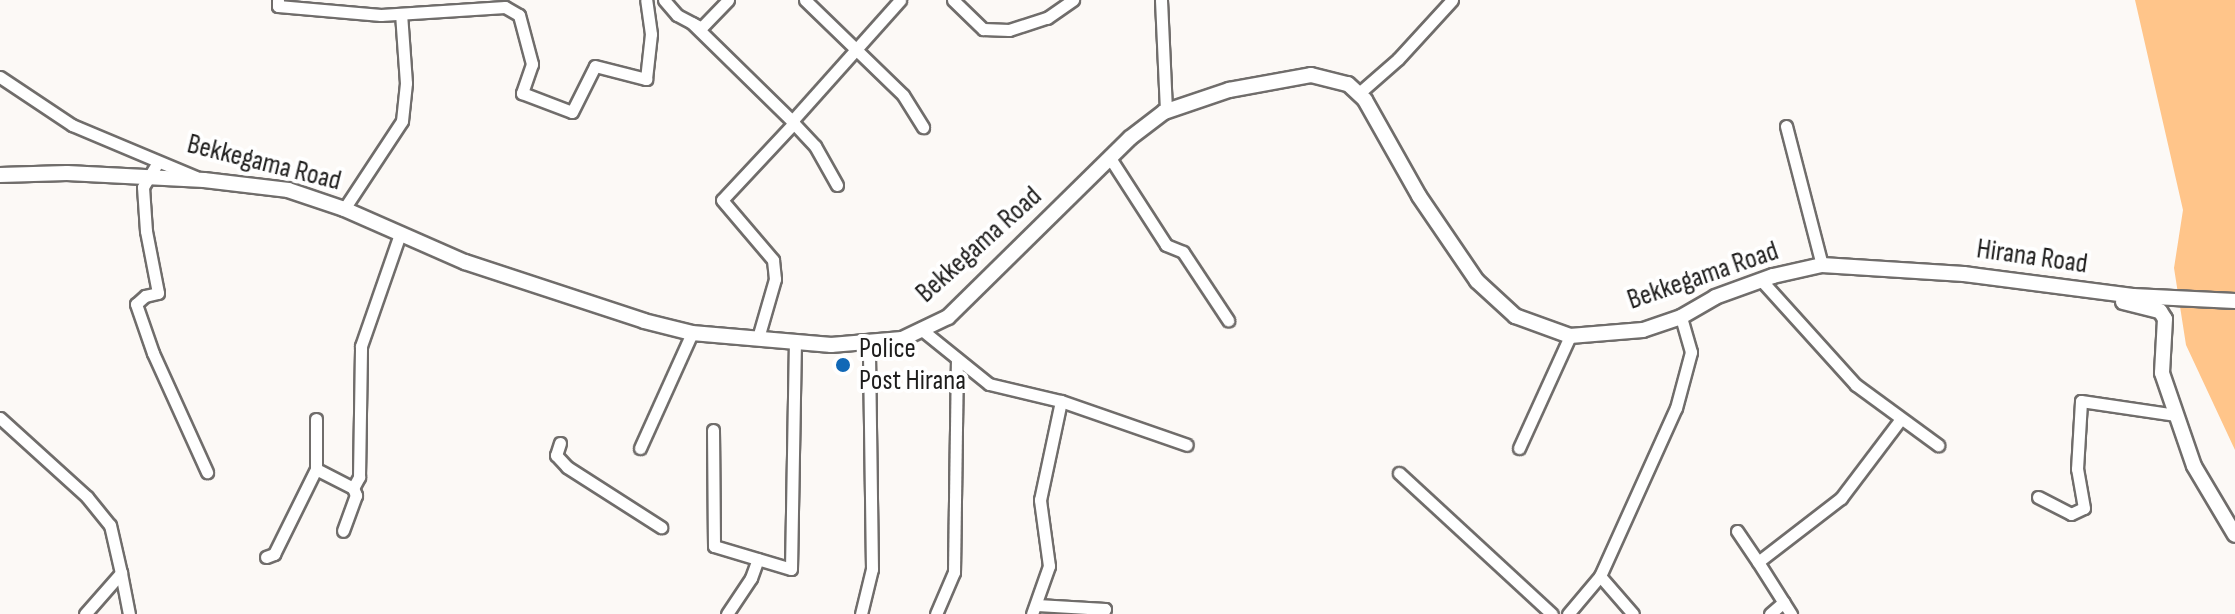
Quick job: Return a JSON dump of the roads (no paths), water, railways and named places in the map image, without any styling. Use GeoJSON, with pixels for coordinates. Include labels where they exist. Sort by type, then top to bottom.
{"type":"FeatureCollection","features":[{"type":"Feature","properties":{"kind":"street"},"geometry":{"type":"LineString","coordinates":[[278,0],[278,6],[316,5],[401,14],[443,5],[505,3],[519,15],[532,64],[522,93],[572,112],[595,66],[646,79],[651,34],[646,0]]}},
{"type":"Feature","properties":{"kind":"street"},"geometry":{"type":"LineString","coordinates":[[664,0],[677,15],[701,28],[728,0]]}},
{"type":"Feature","properties":{"kind":"street"},"geometry":{"type":"LineString","coordinates":[[805,0],[903,95],[923,127]]}},
{"type":"Feature","properties":{"kind":"street"},"geometry":{"type":"LineString","coordinates":[[758,338],[775,279],[773,260],[722,200],[858,52],[900,0]]}},
{"type":"Feature","properties":{"kind":"street"},"geometry":{"type":"LineString","coordinates":[[953,0],[983,29],[1009,30],[1047,18],[1073,0]]}},
{"type":"Feature","properties":{"kind":"street"},"geometry":{"type":"LineString","coordinates":[[1161,0],[1166,111]]}},
{"type":"Feature","properties":{"kind":"street"},"geometry":{"type":"LineString","coordinates":[[1358,94],[1398,59],[1452,0]]}},
{"type":"Feature","properties":{"kind":"street"},"geometry":{"type":"LineString","coordinates":[[344,209],[402,121],[406,83],[401,14]]}},
{"type":"Feature","properties":{"kind":"street"},"geometry":{"type":"LineString","coordinates":[[692,23],[815,146],[837,185]]}},
{"type":"Feature","properties":{"kind":"street","name":"Bekkegama Road"},"geometry":{"type":"LineString","coordinates":[[0,77],[72,125],[204,180],[288,190],[344,209],[465,262],[644,321],[692,333],[831,345],[902,339],[948,317],[1110,158],[1166,111],[1229,90],[1311,75],[1348,84],[1358,94],[1419,196],[1477,281],[1515,316],[1570,336],[1643,330],[1681,317],[1715,297],[1761,280],[1822,265]]}},
{"type":"Feature","properties":{"kind":"street"},"geometry":{"type":"LineString","coordinates":[[1786,126],[1822,265]]}},
{"type":"Feature","properties":{"kind":"street"},"geometry":{"type":"LineString","coordinates":[[1110,158],[1166,245],[1183,252],[1228,320]]}},
{"type":"Feature","properties":{"kind":"street"},"geometry":{"type":"LineString","coordinates":[[158,162],[143,187],[146,231],[158,293],[145,296],[136,304],[144,332],[207,472]]}},
{"type":"Feature","properties":{"kind":"street"},"geometry":{"type":"LineString","coordinates":[[0,175],[204,180]]}},
{"type":"Feature","properties":{"kind":"street"},"geometry":{"type":"LineString","coordinates":[[353,488],[359,477],[361,346],[400,234]]}},
{"type":"Feature","properties":{"kind":"street","name":"Hirana Road"},"geometry":{"type":"LineString","coordinates":[[1822,265],[1964,274],[2133,296],[2235,301]]}},
{"type":"Feature","properties":{"kind":"street"},"geometry":{"type":"LineString","coordinates":[[1761,280],[1856,385],[1938,445]]}},
{"type":"Feature","properties":{"kind":"street"},"geometry":{"type":"LineString","coordinates":[[2109,293],[2117,300],[2160,311],[2165,319],[2162,373],[2194,466],[2235,535]]}},
{"type":"Feature","properties":{"kind":"street"},"geometry":{"type":"LineString","coordinates":[[1568,614],[1600,576],[1676,408],[1691,352],[1681,317]]}},
{"type":"Feature","properties":{"kind":"street"},"geometry":{"type":"LineString","coordinates":[[922,330],[989,384],[1061,401],[1187,445]]}},
{"type":"Feature","properties":{"kind":"street"},"geometry":{"type":"LineString","coordinates":[[640,448],[692,333]]}},
{"type":"Feature","properties":{"kind":"street"},"geometry":{"type":"LineString","coordinates":[[1519,448],[1570,336]]}},
{"type":"Feature","properties":{"kind":"street"},"geometry":{"type":"LineString","coordinates":[[713,430],[714,546],[791,569],[795,342]]}},
{"type":"Feature","properties":{"kind":"street"},"geometry":{"type":"LineString","coordinates":[[861,614],[872,569],[869,342]]}},
{"type":"Feature","properties":{"kind":"street"},"geometry":{"type":"LineString","coordinates":[[936,614],[954,572],[957,359]]}},
{"type":"Feature","properties":{"kind":"street"},"geometry":{"type":"LineString","coordinates":[[1061,401],[1040,500],[1049,566],[1034,610],[1105,609],[1102,614]]}},
{"type":"Feature","properties":{"kind":"street"},"geometry":{"type":"LineString","coordinates":[[2038,497],[2071,514],[2084,508],[2077,469],[2081,401],[2176,415]]}},
{"type":"Feature","properties":{"kind":"street"},"geometry":{"type":"LineString","coordinates":[[0,418],[87,497],[110,525],[129,614]]}},
{"type":"Feature","properties":{"kind":"street"},"geometry":{"type":"LineString","coordinates":[[266,557],[274,554],[316,469],[316,419]]}},
{"type":"Feature","properties":{"kind":"street"},"geometry":{"type":"LineString","coordinates":[[1758,562],[1841,498],[1900,420]]}},
{"type":"Feature","properties":{"kind":"street"},"geometry":{"type":"LineString","coordinates":[[560,443],[556,455],[567,467],[661,527]]}},
{"type":"Feature","properties":{"kind":"street"},"geometry":{"type":"LineString","coordinates":[[316,469],[353,488],[356,495],[343,531]]}},
{"type":"Feature","properties":{"kind":"street"},"geometry":{"type":"LineString","coordinates":[[1399,473],[1552,614]]}},
{"type":"Feature","properties":{"kind":"street"},"geometry":{"type":"LineString","coordinates":[[1737,531],[1791,614]]}},
{"type":"Feature","properties":{"kind":"street"},"geometry":{"type":"LineString","coordinates":[[727,614],[751,578],[758,559]]}},
{"type":"Feature","properties":{"kind":"street"},"geometry":{"type":"LineString","coordinates":[[85,614],[121,573]]}},
{"type":"Feature","properties":{"kind":"street"},"geometry":{"type":"LineString","coordinates":[[1600,576],[1633,614]]}},
{"type":"Feature","properties":{"kind":"street"},"geometry":{"type":"LineString","coordinates":[[1770,614],[1784,602]]}},
{"type":"Feature","properties":{"kind":"place","name":"Police Post Hirana"},"geometry":{"type":"Point","coordinates":[843,365]}}]}
